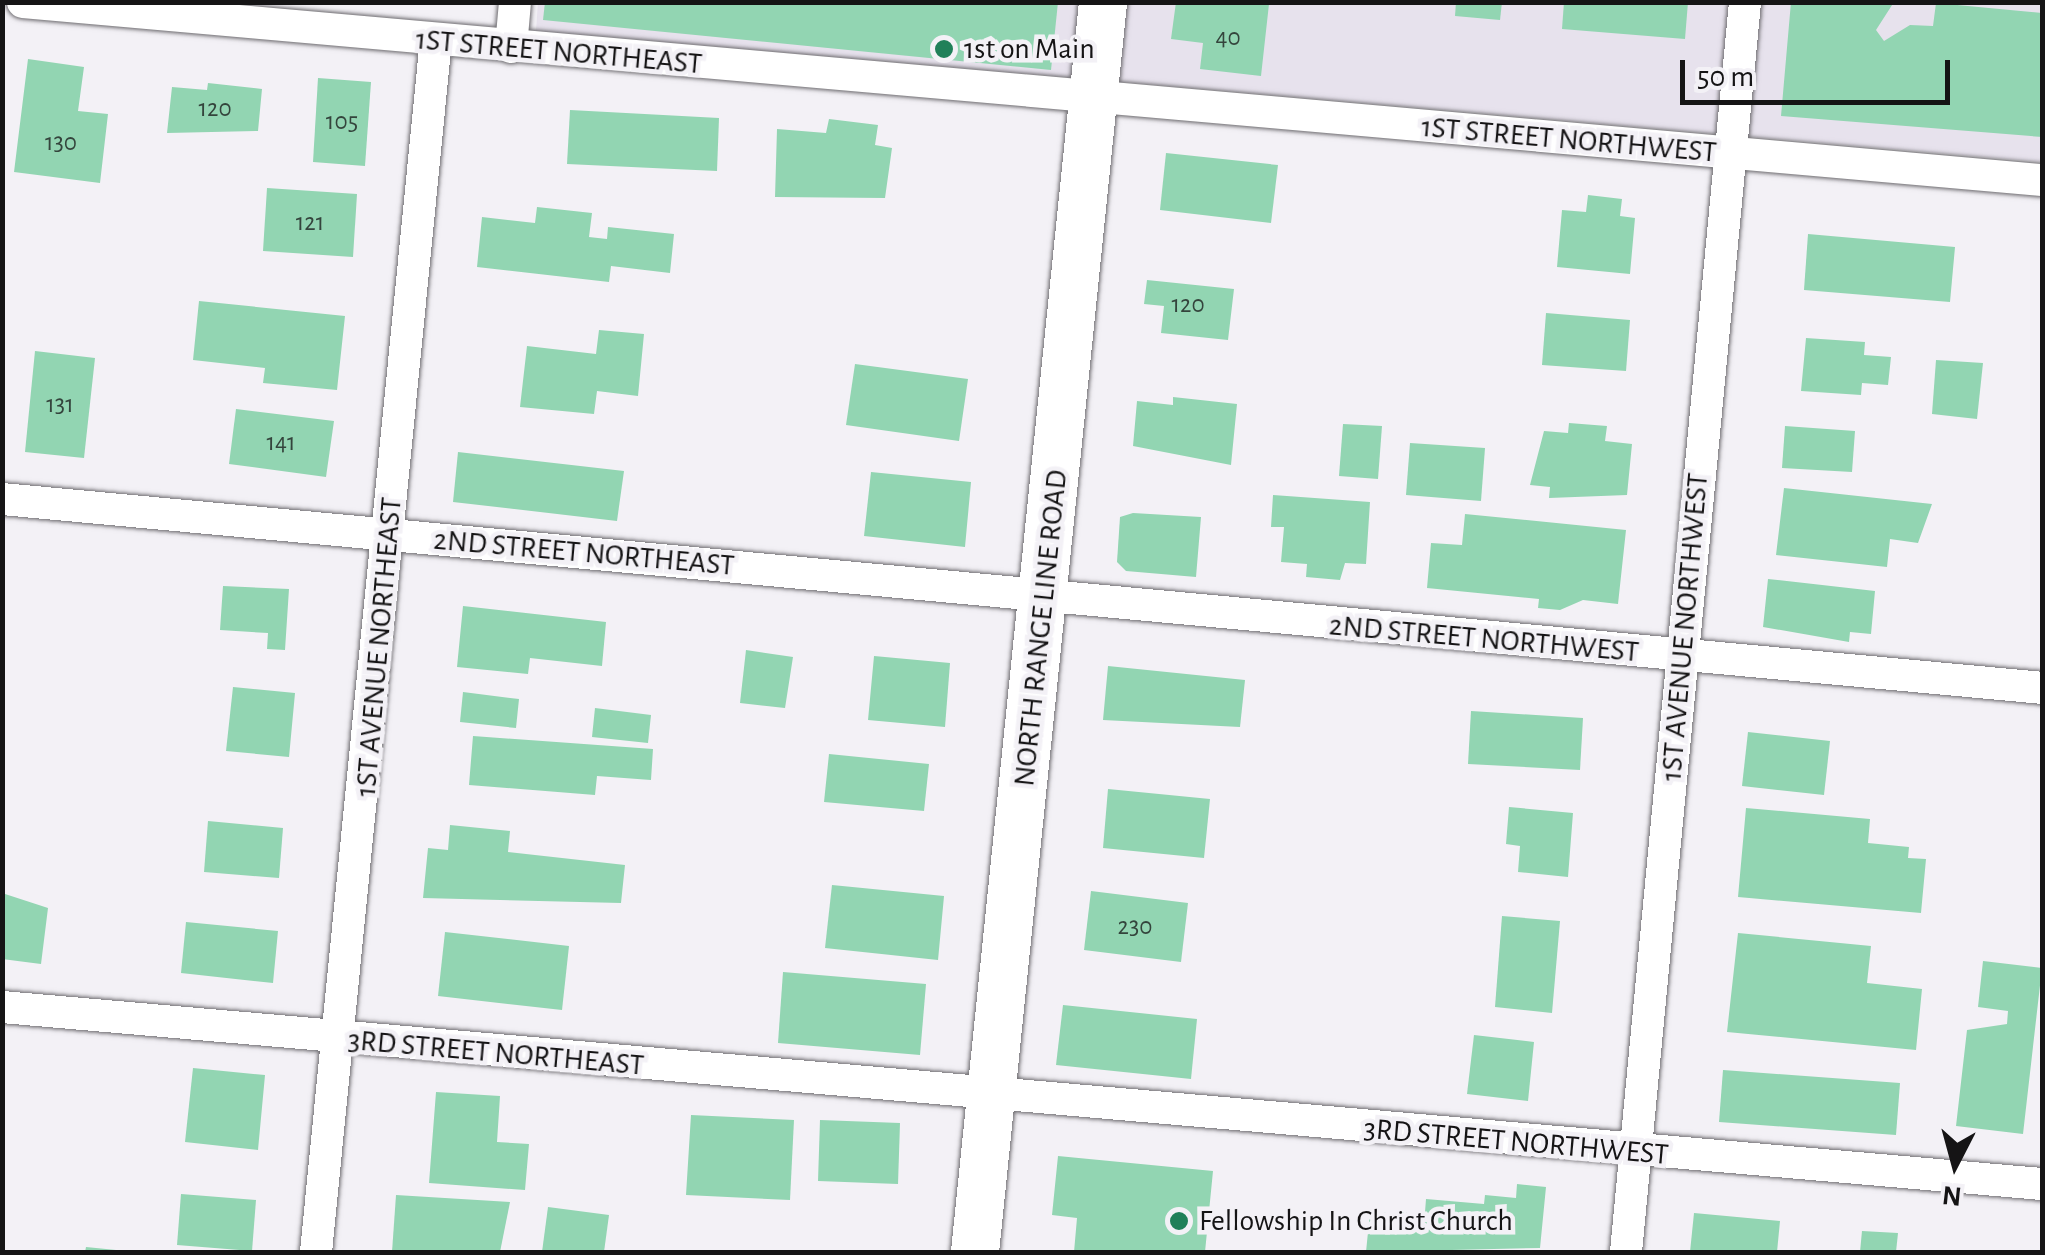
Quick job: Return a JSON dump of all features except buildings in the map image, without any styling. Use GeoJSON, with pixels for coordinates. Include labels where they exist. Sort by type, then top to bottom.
{"type":"FeatureCollection","features":[{"type":"Feature","properties":{"kind":"main road","name":"NORTH RANGE LINE ROAD"},"geometry":{"type":"LineString","coordinates":[[975,1252],[1045,600],[1103,2]]}},
{"type":"Feature","properties":{"kind":"street","name":"1ST STREET NORTHEAST"},"geometry":{"type":"LineString","coordinates":[[24,2],[1096,100]]}},
{"type":"Feature","properties":{"kind":"street"},"geometry":{"type":"LineString","coordinates":[[511,47],[516,2]]}},
{"type":"Feature","properties":{"kind":"street","name":"1ST AVENUE NORTHWEST"},"geometry":{"type":"LineString","coordinates":[[1626,1252],[1744,2]]}},
{"type":"Feature","properties":{"kind":"street","name":"1ST AVENUE NORTHEAST"},"geometry":{"type":"LineString","coordinates":[[316,1252],[436,40]]}},
{"type":"Feature","properties":{"kind":"street","name":"1ST STREET NORTHWEST"},"geometry":{"type":"LineString","coordinates":[[1096,100],[2042,180]]}},
{"type":"Feature","properties":{"kind":"street","name":"2ND STREET NORTHEAST"},"geometry":{"type":"LineString","coordinates":[[2,499],[1045,600]]}},
{"type":"Feature","properties":{"kind":"street","name":"2ND STREET NORTHWEST"},"geometry":{"type":"LineString","coordinates":[[1045,600],[2042,688]]}},
{"type":"Feature","properties":{"kind":"street","name":"3RD STREET NORTHEAST"},"geometry":{"type":"LineString","coordinates":[[2,1007],[990,1097]]}},
{"type":"Feature","properties":{"kind":"street","name":"3RD STREET NORTHWEST"},"geometry":{"type":"LineString","coordinates":[[990,1097],[2042,1184]]}},
{"type":"Feature","properties":{"kind":"shaded area"},"geometry":{"type":"Polygon","coordinates":[[[538,2],[2042,3],[2042,162],[536,31],[538,2]]]}},
{"type":"Feature","properties":{"kind":"place","name":"1st on Main"},"geometry":{"type":"Point","coordinates":[944,49]}},
{"type":"Feature","properties":{"kind":"place","name":"Fellowship In Christ Church"},"geometry":{"type":"Point","coordinates":[1179,1221]}}]}
